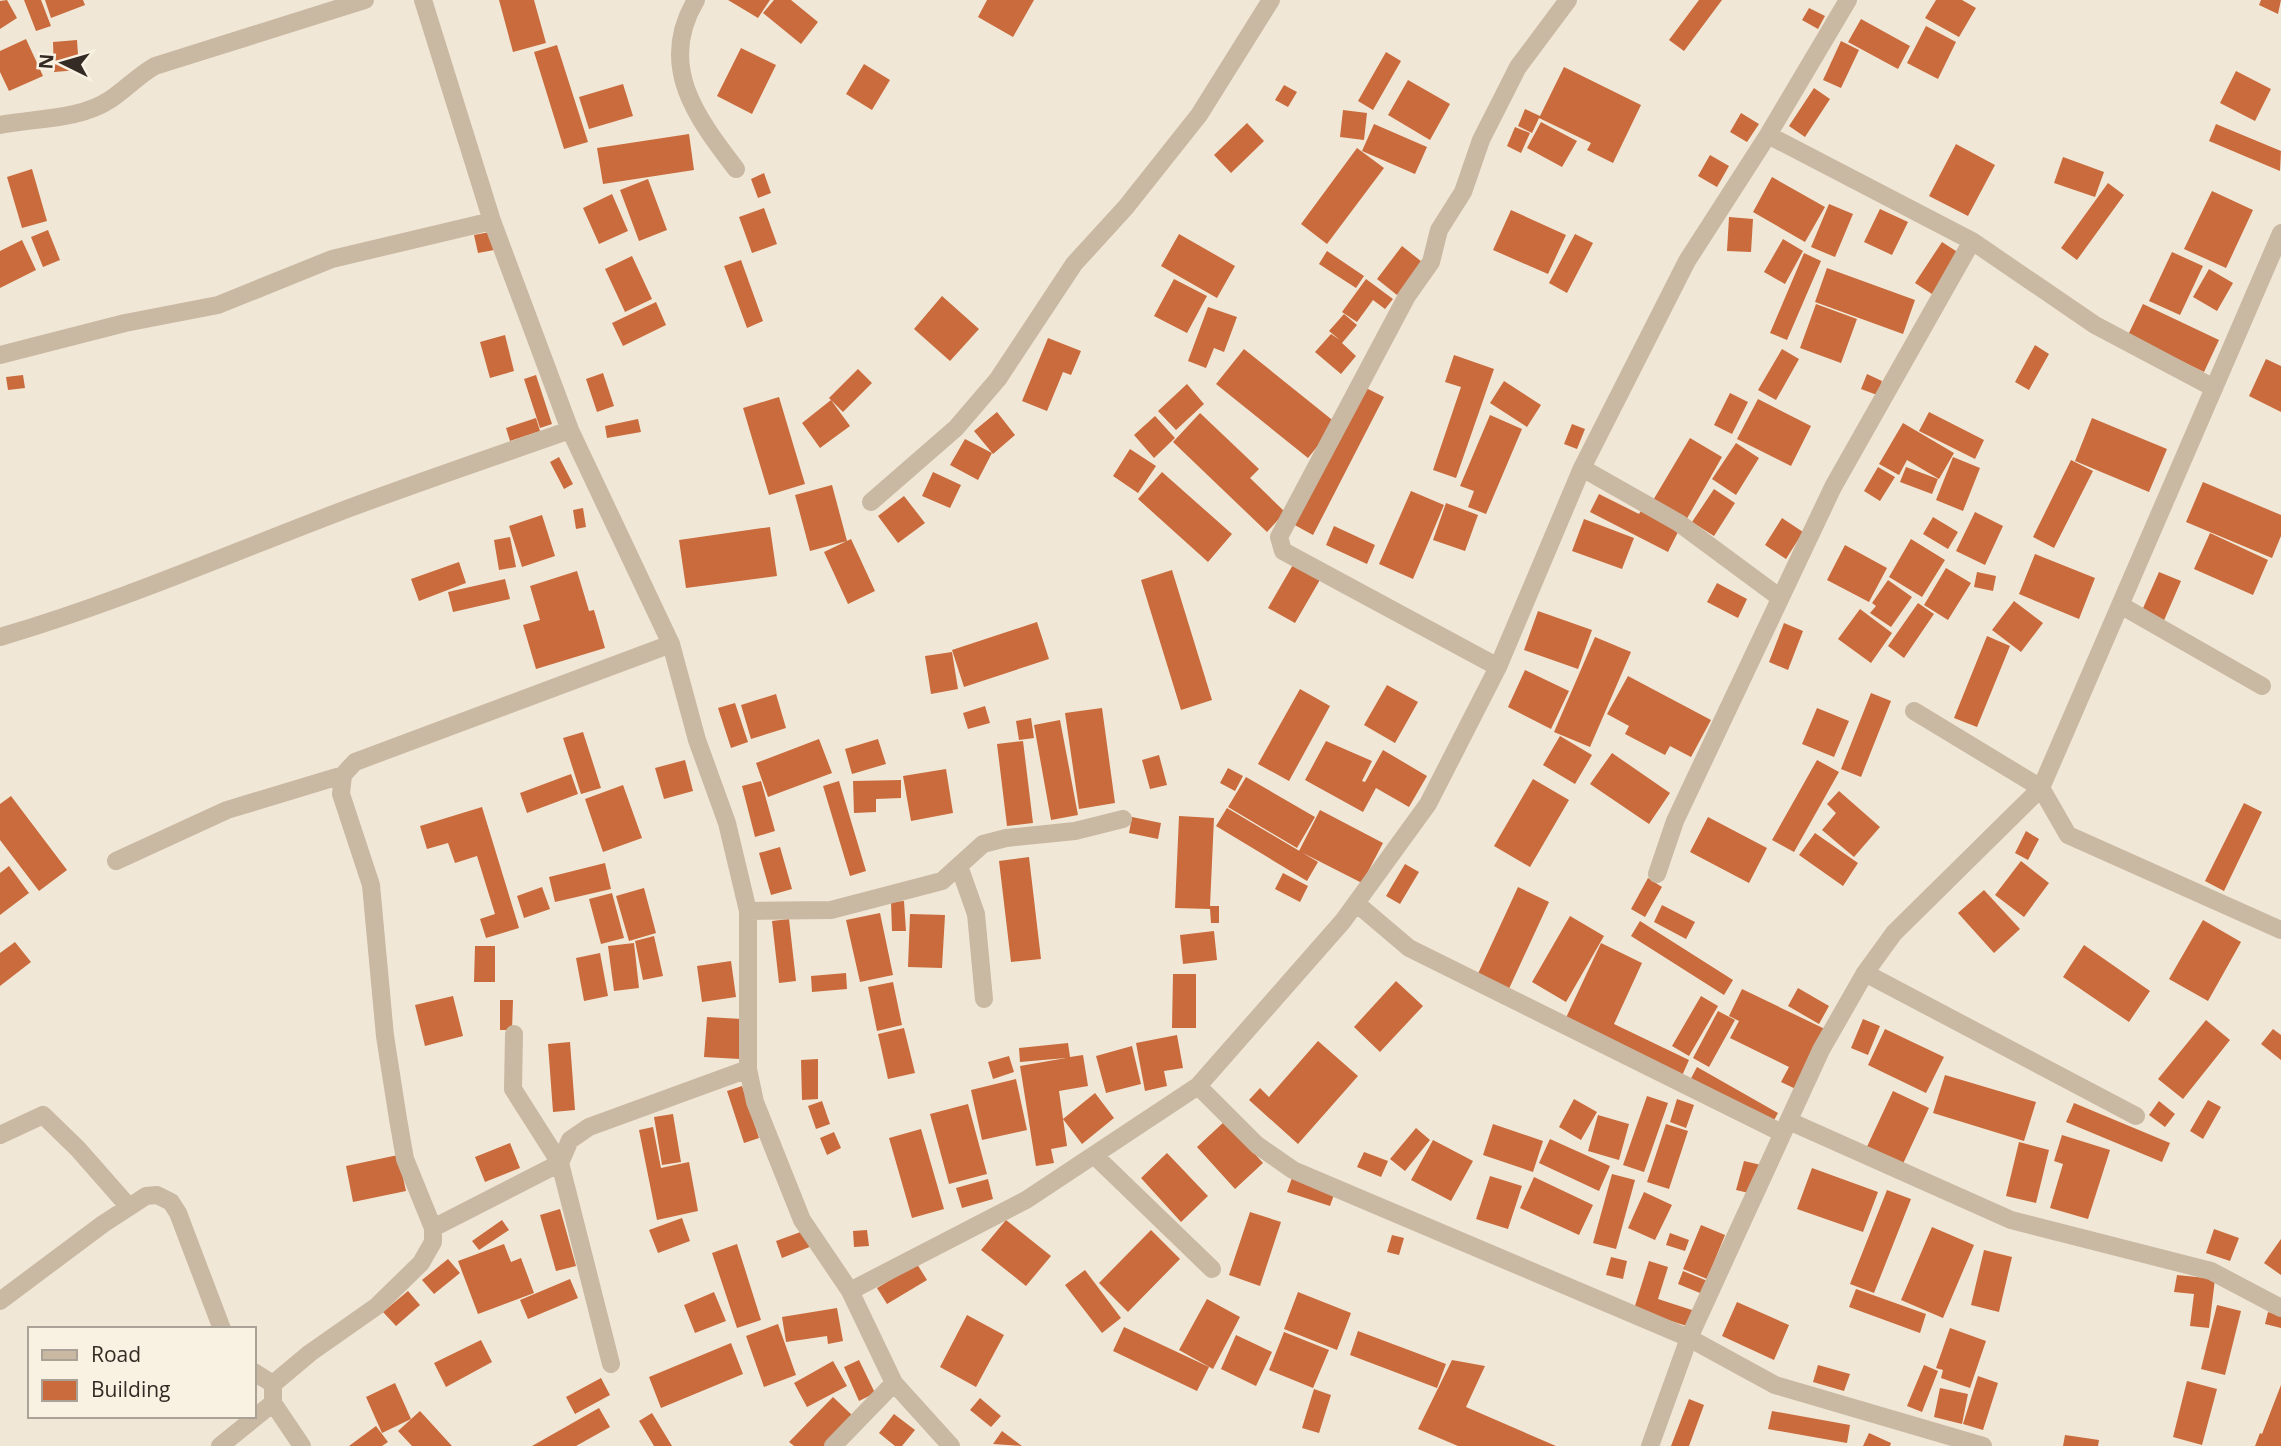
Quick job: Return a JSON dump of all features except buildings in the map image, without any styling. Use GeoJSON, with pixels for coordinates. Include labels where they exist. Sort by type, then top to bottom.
{"type":"FeatureCollection","features":[{"type":"Feature","properties":{"kind":"street"},"geometry":{"type":"LineString","coordinates":[[0,125],[88,109],[110,99],[155,66],[365,0]]}},
{"type":"Feature","properties":{"kind":"street"},"geometry":{"type":"LineString","coordinates":[[423,0],[492,221],[570,430],[671,644],[697,740],[727,823],[748,911],[748,1069],[755,1102],[802,1220],[850,1291],[894,1384],[951,1446]]}},
{"type":"Feature","properties":{"kind":"street"},"geometry":{"type":"LineString","coordinates":[[696,0],[682,27],[677,48],[684,84],[700,123],[736,169]]}},
{"type":"Feature","properties":{"kind":"street"},"geometry":{"type":"LineString","coordinates":[[872,502],[956,428],[998,379],[1074,264],[1126,207],[1199,115],[1270,0]]}},
{"type":"Feature","properties":{"kind":"street"},"geometry":{"type":"LineString","coordinates":[[1498,667],[1283,551],[1279,537],[1407,296],[1432,262],[1439,230],[1463,192],[1481,140],[1518,67],[1568,0]]}},
{"type":"Feature","properties":{"kind":"street"},"geometry":{"type":"LineString","coordinates":[[850,1291],[1026,1200],[1198,1086],[1356,903],[1429,804],[1498,667],[1582,468],[1687,261],[1768,135],[1848,0]]}},
{"type":"Feature","properties":{"kind":"street"},"geometry":{"type":"LineString","coordinates":[[1768,135],[1972,241],[2095,325],[2214,388]]}},
{"type":"Feature","properties":{"kind":"street"},"geometry":{"type":"LineString","coordinates":[[0,355],[125,323],[218,305],[332,259],[492,221]]}},
{"type":"Feature","properties":{"kind":"street"},"geometry":{"type":"LineString","coordinates":[[1650,1446],[1689,1338],[1821,1049],[1865,973],[1894,933],[2041,788],[2122,607],[2281,233]]}},
{"type":"Feature","properties":{"kind":"street"},"geometry":{"type":"LineString","coordinates":[[1657,874],[1675,821],[1833,487],[1972,241]]}},
{"type":"Feature","properties":{"kind":"street"},"geometry":{"type":"LineString","coordinates":[[0,637],[70,617],[180,578],[209,563],[343,511],[570,430]]}},
{"type":"Feature","properties":{"kind":"street"},"geometry":{"type":"LineString","coordinates":[[1582,468],[1679,523],[1779,597]]}},
{"type":"Feature","properties":{"kind":"street"},"geometry":{"type":"LineString","coordinates":[[2122,607],[2262,686]]}},
{"type":"Feature","properties":{"kind":"street"},"geometry":{"type":"LineString","coordinates":[[116,862],[227,810],[343,775],[355,762],[671,644]]}},
{"type":"Feature","properties":{"kind":"street"},"geometry":{"type":"LineString","coordinates":[[1914,711],[2041,788],[2068,835],[2281,930]]}},
{"type":"Feature","properties":{"kind":"street"},"geometry":{"type":"LineString","coordinates":[[273,1384],[310,1353],[377,1306],[429,1253],[433,1228],[405,1158],[385,1036],[372,885],[343,800],[343,775]]}},
{"type":"Feature","properties":{"kind":"street"},"geometry":{"type":"LineString","coordinates":[[748,911],[831,910],[942,881],[983,844],[1006,838],[1075,831],[1123,819]]}},
{"type":"Feature","properties":{"kind":"street"},"geometry":{"type":"LineString","coordinates":[[959,866],[976,914],[984,999]]}},
{"type":"Feature","properties":{"kind":"street"},"geometry":{"type":"LineString","coordinates":[[1356,903],[1409,948],[1785,1127],[2011,1220],[2211,1271],[2281,1308]]}},
{"type":"Feature","properties":{"kind":"street"},"geometry":{"type":"LineString","coordinates":[[1865,973],[2136,1116]]}},
{"type":"Feature","properties":{"kind":"street"},"geometry":{"type":"LineString","coordinates":[[514,1034],[513,1089],[560,1163],[611,1364]]}},
{"type":"Feature","properties":{"kind":"street"},"geometry":{"type":"LineString","coordinates":[[433,1228],[560,1163],[570,1140],[589,1127],[748,1069]]}},
{"type":"Feature","properties":{"kind":"street"},"geometry":{"type":"LineString","coordinates":[[1198,1086],[1258,1145],[1293,1170],[1689,1338],[1775,1385],[1983,1446]]}},
{"type":"Feature","properties":{"kind":"street"},"geometry":{"type":"LineString","coordinates":[[0,1135],[43,1115],[78,1149],[129,1207]]}},
{"type":"Feature","properties":{"kind":"street"},"geometry":{"type":"LineString","coordinates":[[1094,1155],[1212,1269]]}},
{"type":"Feature","properties":{"kind":"street"},"geometry":{"type":"LineString","coordinates":[[0,1301],[129,1207],[146,1196],[157,1195],[171,1202],[178,1213],[221,1327]]}},
{"type":"Feature","properties":{"kind":"street"},"geometry":{"type":"LineString","coordinates":[[256,1373],[273,1384]]}},
{"type":"Feature","properties":{"kind":"street"},"geometry":{"type":"LineString","coordinates":[[273,1384],[273,1403],[302,1446]]}},
{"type":"Feature","properties":{"kind":"street"},"geometry":{"type":"LineString","coordinates":[[833,1446],[894,1384]]}},
{"type":"Feature","properties":{"kind":"street"},"geometry":{"type":"LineString","coordinates":[[256,1417],[273,1403]]}},
{"type":"Feature","properties":{"kind":"street"},"geometry":{"type":"LineString","coordinates":[[220,1446],[255,1418]]}}]}
